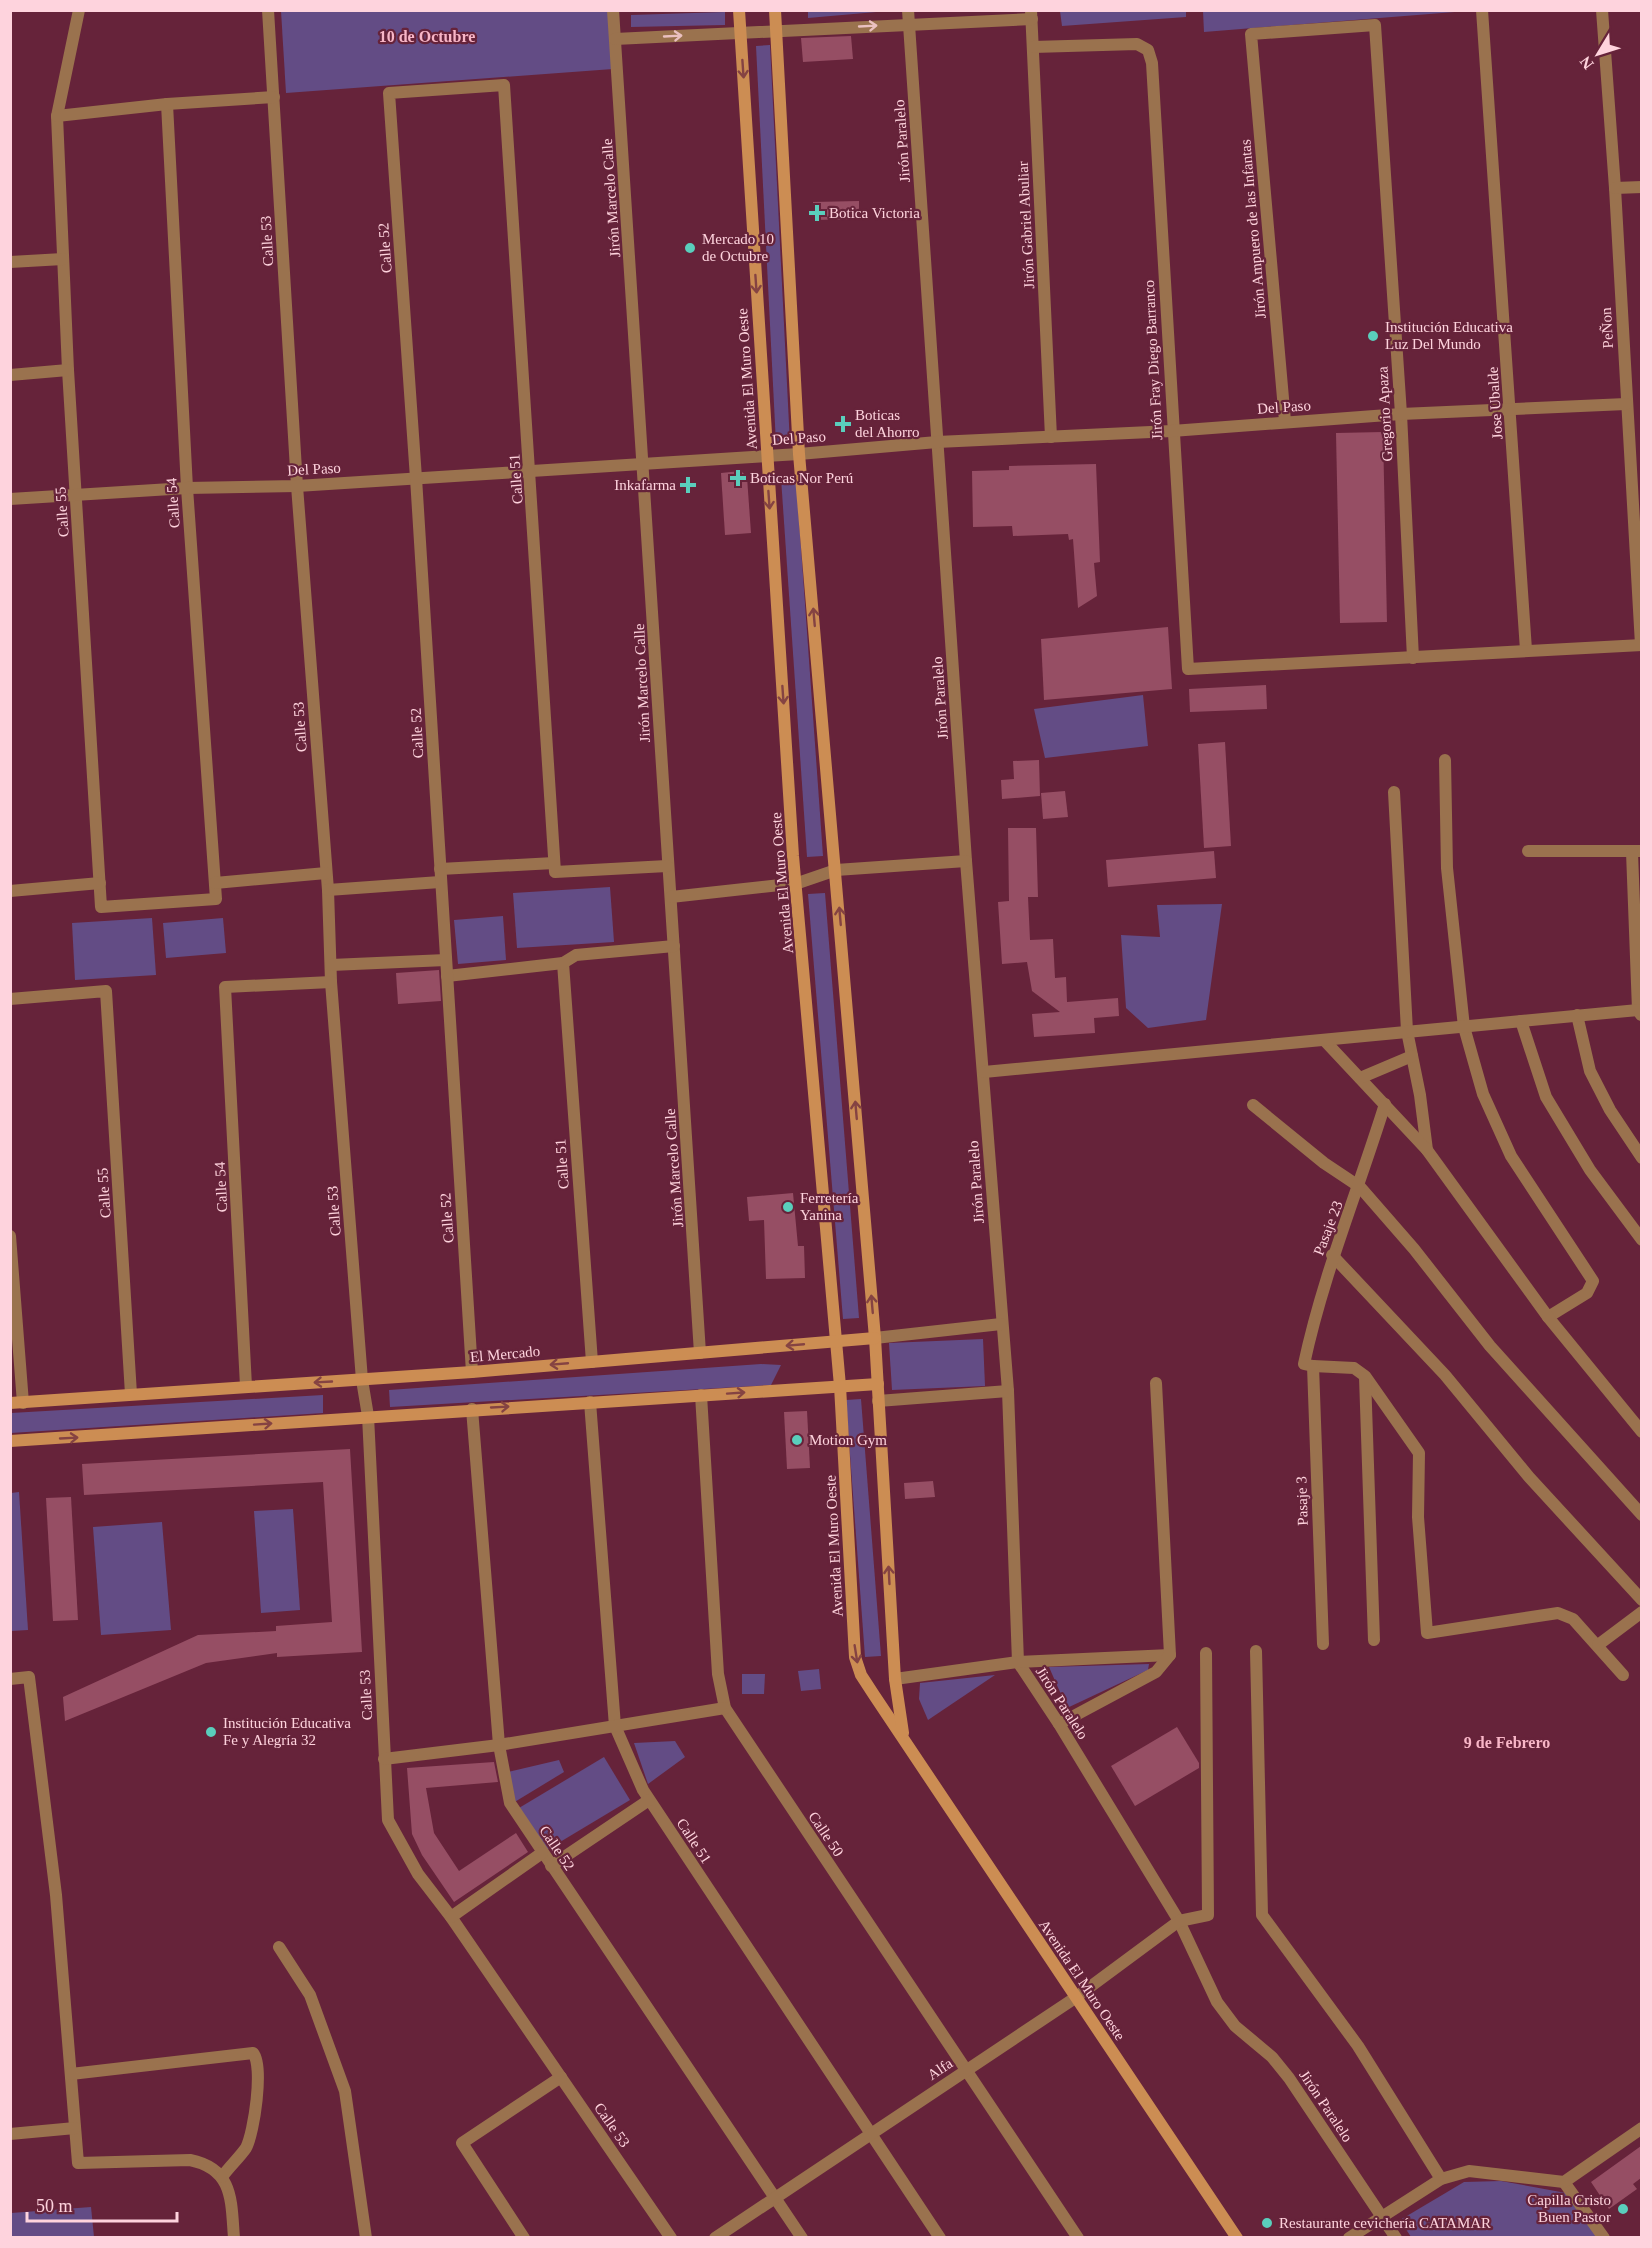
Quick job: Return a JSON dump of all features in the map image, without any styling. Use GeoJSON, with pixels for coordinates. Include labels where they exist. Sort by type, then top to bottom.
{"type":"FeatureCollection","features":[{"type":"Feature","properties":{"kind":"main road","name":"Avenida El Muro Oeste"},"geometry":{"type":"LineString","coordinates":[[739,10],[793,856],[798,883],[840,1386],[855,1657],[861,1675],[1237,2238]]}},
{"type":"Feature","properties":{"kind":"main road","name":"Avenida El Muro Oeste"},"geometry":{"type":"LineString","coordinates":[[775,10],[799,454],[875,1338],[895,1679],[903,1738]]}},
{"type":"Feature","properties":{"kind":"main road","name":"El Mercado"},"geometry":{"type":"LineString","coordinates":[[17,1403],[362,1380],[875,1338]]}},
{"type":"Feature","properties":{"kind":"main road"},"geometry":{"type":"LineString","coordinates":[[10,1440],[130,1435],[368,1416],[878,1384]]}},
{"type":"Feature","properties":{"kind":"street","name":"Calle 55"},"geometry":{"type":"LineString","coordinates":[[79,10],[57,116],[68,370],[101,906],[216,899]]}},
{"type":"Feature","properties":{"kind":"street","name":"Calle 53"},"geometry":{"type":"LineString","coordinates":[[268,10],[297,486],[327,873],[331,982],[362,1380],[368,1416],[388,1820],[418,1874],[451,1917],[671,2238]]}},
{"type":"Feature","properties":{"kind":"street","name":"Jirón Marcelo Calle"},"geometry":{"type":"LineString","coordinates":[[613,10],[700,1353]]}},
{"type":"Feature","properties":{"kind":"street","name":"Jirón Paralelo"},"geometry":{"type":"LineString","coordinates":[[908,10],[966,861],[1008,1391],[1018,1662],[1059,1724],[1179,1922],[1217,2002],[1235,2026],[1272,2057],[1290,2078],[1396,2238]]}},
{"type":"Feature","properties":{"kind":"street","name":"Jose Ubalde"},"geometry":{"type":"LineString","coordinates":[[1482,10],[1526,650]]}},
{"type":"Feature","properties":{"kind":"street","name":"PeÑon"},"geometry":{"type":"LineString","coordinates":[[1602,10],[1616,188],[1626,404],[1641,645]]}},
{"type":"Feature","properties":{"kind":"street"},"geometry":{"type":"LineString","coordinates":[[615,39],[909,24],[1032,14]]}},
{"type":"Feature","properties":{"kind":"street","name":"Jirón Gabriel Abuliar"},"geometry":{"type":"LineString","coordinates":[[1032,14],[1051,437]]}},
{"type":"Feature","properties":{"kind":"street","name":"Gregorio Apaza"},"geometry":{"type":"LineString","coordinates":[[1251,34],[1376,25],[1401,414],[1413,658]]}},
{"type":"Feature","properties":{"kind":"street","name":"Jirón Ampuero de las Infantas"},"geometry":{"type":"LineString","coordinates":[[1251,34],[1285,421]]}},
{"type":"Feature","properties":{"kind":"street","name":"Jirón Fray Diego Barranco"},"geometry":{"type":"LineString","coordinates":[[1033,47],[1137,44],[1148,50],[1152,63],[1172,431],[1188,669],[1413,658]]}},
{"type":"Feature","properties":{"kind":"street","name":"Calle 52"},"geometry":{"type":"LineString","coordinates":[[472,1371],[416,478],[389,93],[504,85]]}},
{"type":"Feature","properties":{"kind":"street","name":"Calle 51"},"geometry":{"type":"LineString","coordinates":[[504,85],[531,469],[555,867]]}},
{"type":"Feature","properties":{"kind":"street"},"geometry":{"type":"LineString","coordinates":[[57,116],[167,104],[274,97]]}},
{"type":"Feature","properties":{"kind":"street","name":"Calle 54"},"geometry":{"type":"LineString","coordinates":[[167,104],[187,488],[216,899]]}},
{"type":"Feature","properties":{"kind":"street"},"geometry":{"type":"LineString","coordinates":[[1616,188],[1641,187]]}},
{"type":"Feature","properties":{"kind":"street"},"geometry":{"type":"LineString","coordinates":[[10,262],[63,259]]}},
{"type":"Feature","properties":{"kind":"street"},"geometry":{"type":"LineString","coordinates":[[10,375],[68,370]]}},
{"type":"Feature","properties":{"kind":"street","name":"Del Paso"},"geometry":{"type":"LineString","coordinates":[[10,499],[187,488],[297,486],[531,469],[799,454],[937,442],[1172,431],[1401,414],[1626,404]]}},
{"type":"Feature","properties":{"kind":"street"},"geometry":{"type":"LineString","coordinates":[[1413,658],[1641,645]]}},
{"type":"Feature","properties":{"kind":"street"},"geometry":{"type":"LineString","coordinates":[[1446,760],[1447,868],[1464,1027],[1483,1094],[1511,1156],[1593,1281],[1587,1293],[1548,1317]]}},
{"type":"Feature","properties":{"kind":"street"},"geometry":{"type":"LineString","coordinates":[[1394,792],[1407,1030],[1427,1150]]}},
{"type":"Feature","properties":{"kind":"street"},"geometry":{"type":"LineString","coordinates":[[984,1072],[1407,1030],[1640,1013],[1636,851],[1527,851]]}},
{"type":"Feature","properties":{"kind":"street"},"geometry":{"type":"LineString","coordinates":[[671,897],[798,883],[836,870],[966,861]]}},
{"type":"Feature","properties":{"kind":"street"},"geometry":{"type":"LineString","coordinates":[[440,869],[667,866]]}},
{"type":"Feature","properties":{"kind":"street"},"geometry":{"type":"LineString","coordinates":[[215,883],[327,873]]}},
{"type":"Feature","properties":{"kind":"street"},"geometry":{"type":"LineString","coordinates":[[328,890],[440,882]]}},
{"type":"Feature","properties":{"kind":"street"},"geometry":{"type":"LineString","coordinates":[[10,891],[100,883]]}},
{"type":"Feature","properties":{"kind":"street"},"geometry":{"type":"LineString","coordinates":[[447,976],[563,963],[576,955],[674,946]]}},
{"type":"Feature","properties":{"kind":"street"},"geometry":{"type":"LineString","coordinates":[[331,965],[446,960]]}},
{"type":"Feature","properties":{"kind":"street","name":"Calle 51"},"geometry":{"type":"LineString","coordinates":[[563,963],[592,1362]]}},
{"type":"Feature","properties":{"kind":"street","name":"Calle 54"},"geometry":{"type":"LineString","coordinates":[[246,1386],[225,987],[331,982]]}},
{"type":"Feature","properties":{"kind":"street","name":"Calle 55"},"geometry":{"type":"LineString","coordinates":[[10,999],[106,991],[131,1394]]}},
{"type":"Feature","properties":{"kind":"street"},"geometry":{"type":"LineString","coordinates":[[1577,1016],[1590,1071],[1610,1110],[1641,1158]]}},
{"type":"Feature","properties":{"kind":"street"},"geometry":{"type":"LineString","coordinates":[[1521,1021],[1546,1097],[1590,1170],[1641,1240]]}},
{"type":"Feature","properties":{"kind":"street"},"geometry":{"type":"LineString","coordinates":[[1324,1040],[1427,1150],[1548,1317],[1641,1432]]}},
{"type":"Feature","properties":{"kind":"street"},"geometry":{"type":"LineString","coordinates":[[1360,1078],[1412,1056]]}},
{"type":"Feature","properties":{"kind":"street","name":"Pasaje 23"},"geometry":{"type":"LineString","coordinates":[[1309,1365],[1332,1255],[1360,1187],[1385,1104]]}},
{"type":"Feature","properties":{"kind":"street"},"geometry":{"type":"LineString","coordinates":[[1253,1105],[1324,1163],[1360,1187],[1414,1249],[1490,1346],[1641,1515]]}},
{"type":"Feature","properties":{"kind":"street"},"geometry":{"type":"LineString","coordinates":[[10,1236],[17,1403]]}},
{"type":"Feature","properties":{"kind":"street"},"geometry":{"type":"LineString","coordinates":[[1332,1255],[1444,1375],[1529,1477],[1641,1600]]}},
{"type":"Feature","properties":{"kind":"street","name":"El Mercado"},"geometry":{"type":"LineString","coordinates":[[875,1338],[1001,1324]]}},
{"type":"Feature","properties":{"kind":"street"},"geometry":{"type":"LineString","coordinates":[[1309,1365],[1354,1368],[1365,1376],[1419,1453],[1418,1517],[1427,1633],[1558,1613],[1573,1618],[1623,1674]]}},
{"type":"Feature","properties":{"kind":"street","name":"Pasaje 3"},"geometry":{"type":"LineString","coordinates":[[1309,1365],[1323,1644]]}},
{"type":"Feature","properties":{"kind":"street"},"geometry":{"type":"LineString","coordinates":[[1365,1376],[1374,1640]]}},
{"type":"Feature","properties":{"kind":"street"},"geometry":{"type":"LineString","coordinates":[[1059,1724],[1156,1672],[1170,1655],[1156,1383]]}},
{"type":"Feature","properties":{"kind":"street"},"geometry":{"type":"LineString","coordinates":[[878,1401],[1008,1391]]}},
{"type":"Feature","properties":{"kind":"street","name":"Calle 50"},"geometry":{"type":"LineString","coordinates":[[701,1395],[718,1674],[725,1708],[1078,2238]]}},
{"type":"Feature","properties":{"kind":"street","name":"Calle 51"},"geometry":{"type":"LineString","coordinates":[[590,1402],[615,1726],[649,1800],[940,2238]]}},
{"type":"Feature","properties":{"kind":"street","name":"Calle 52"},"geometry":{"type":"LineString","coordinates":[[472,1409],[499,1745],[510,1803],[802,2238]]}},
{"type":"Feature","properties":{"kind":"street"},"geometry":{"type":"LineString","coordinates":[[1599,1645],[1641,1612]]}},
{"type":"Feature","properties":{"kind":"street"},"geometry":{"type":"LineString","coordinates":[[1256,1650],[1262,1915],[1358,2046],[1441,2180]]}},
{"type":"Feature","properties":{"kind":"street"},"geometry":{"type":"LineString","coordinates":[[1179,1922],[1208,1915],[1206,1653]]}},
{"type":"Feature","properties":{"kind":"street"},"geometry":{"type":"LineString","coordinates":[[895,1679],[1018,1662],[1170,1655]]}},
{"type":"Feature","properties":{"kind":"street"},"geometry":{"type":"LineString","coordinates":[[10,1679],[28,1677],[56,1895],[78,2163],[190,2160],[206,2163],[222,2176],[230,2192],[234,2238]]}},
{"type":"Feature","properties":{"kind":"street"},"geometry":{"type":"LineString","coordinates":[[384,1759],[499,1745],[725,1708]]}},
{"type":"Feature","properties":{"kind":"street"},"geometry":{"type":"LineString","coordinates":[[551,1866],[649,1800]]}},
{"type":"Feature","properties":{"kind":"street"},"geometry":{"type":"LineString","coordinates":[[451,1917],[542,1853]]}},
{"type":"Feature","properties":{"kind":"street","name":"Alfa"},"geometry":{"type":"LineString","coordinates":[[715,2238],[965,2069],[1075,1998],[1179,1922]]}},
{"type":"Feature","properties":{"kind":"street"},"geometry":{"type":"LineString","coordinates":[[279,1947],[310,1995],[345,2091],[366,2238]]}},
{"type":"Feature","properties":{"kind":"street"},"geometry":{"type":"LineString","coordinates":[[70,2074],[253,2053],[259,2064],[256,2105],[247,2147],[222,2176]]}},
{"type":"Feature","properties":{"kind":"street"},"geometry":{"type":"LineString","coordinates":[[524,2238],[462,2143],[561,2077]]}},
{"type":"Feature","properties":{"kind":"street"},"geometry":{"type":"LineString","coordinates":[[10,2134],[75,2128]]}},
{"type":"Feature","properties":{"kind":"street"},"geometry":{"type":"LineString","coordinates":[[1349,2238],[1441,2180],[1469,2170],[1564,2181],[1641,2128]]}},
{"type":"Feature","properties":{"kind":"street"},"geometry":{"type":"LineString","coordinates":[[1564,2181],[1604,2238]]}},
{"type":"Feature","properties":{"kind":"shaded area"},"geometry":{"type":"Polygon","coordinates":[[[808,10],[899,10],[808,18],[808,10]]]}},
{"type":"Feature","properties":{"kind":"shaded area"},"geometry":{"type":"Polygon","coordinates":[[[1467,10],[1204,32],[1203,11],[1467,10]]]}},
{"type":"Feature","properties":{"kind":"shaded area"},"geometry":{"type":"Polygon","coordinates":[[[281,11],[608,11],[613,69],[286,93],[281,11]]]}},
{"type":"Feature","properties":{"kind":"shaded area"},"geometry":{"type":"Polygon","coordinates":[[[1060,11],[1186,11],[1186,17],[1062,26],[1060,11]]]}},
{"type":"Feature","properties":{"kind":"shaded area"},"geometry":{"type":"Polygon","coordinates":[[[725,12],[725,25],[631,27],[631,15],[725,12]]]}},
{"type":"Feature","properties":{"kind":"shaded area"},"geometry":{"type":"Polygon","coordinates":[[[770,45],[790,444],[776,444],[756,46],[770,45]]]}},
{"type":"Feature","properties":{"kind":"shaded area"},"geometry":{"type":"Polygon","coordinates":[[[781,478],[796,478],[823,856],[807,857],[781,478]]]}},
{"type":"Feature","properties":{"kind":"shaded area"},"geometry":{"type":"Polygon","coordinates":[[[1143,695],[1148,746],[1045,758],[1034,709],[1143,695]]]}},
{"type":"Feature","properties":{"kind":"shaded area"},"geometry":{"type":"Polygon","coordinates":[[[610,887],[614,942],[517,948],[513,893],[610,887]]]}},
{"type":"Feature","properties":{"kind":"shaded area"},"geometry":{"type":"Polygon","coordinates":[[[825,893],[859,1318],[843,1319],[808,894],[825,893]]]}},
{"type":"Feature","properties":{"kind":"shaded area"},"geometry":{"type":"Polygon","coordinates":[[[1222,904],[1206,1020],[1148,1028],[1126,1008],[1121,935],[1160,937],[1157,905],[1222,904]]]}},
{"type":"Feature","properties":{"kind":"shaded area"},"geometry":{"type":"Polygon","coordinates":[[[503,916],[506,960],[458,964],[454,920],[503,916]]]}},
{"type":"Feature","properties":{"kind":"shaded area"},"geometry":{"type":"Polygon","coordinates":[[[152,918],[156,975],[75,980],[72,923],[152,918]]]}},
{"type":"Feature","properties":{"kind":"shaded area"},"geometry":{"type":"Polygon","coordinates":[[[223,918],[226,953],[166,958],[163,923],[223,918]]]}},
{"type":"Feature","properties":{"kind":"shaded area"},"geometry":{"type":"Polygon","coordinates":[[[983,1339],[985,1386],[892,1390],[889,1343],[983,1339]]]}},
{"type":"Feature","properties":{"kind":"shaded area"},"geometry":{"type":"Polygon","coordinates":[[[761,1364],[781,1365],[771,1385],[390,1407],[389,1390],[761,1364]]]}},
{"type":"Feature","properties":{"kind":"shaded area"},"geometry":{"type":"Polygon","coordinates":[[[323,1395],[323,1413],[11,1433],[11,1413],[323,1395]]]}},
{"type":"Feature","properties":{"kind":"shaded area"},"geometry":{"type":"Polygon","coordinates":[[[861,1399],[881,1656],[865,1657],[846,1400],[861,1399]]]}},
{"type":"Feature","properties":{"kind":"shaded area"},"geometry":{"type":"Polygon","coordinates":[[[19,1492],[28,1630],[11,1631],[11,1493],[19,1492]]]}},
{"type":"Feature","properties":{"kind":"shaded area"},"geometry":{"type":"Polygon","coordinates":[[[293,1509],[300,1610],[261,1613],[254,1511],[293,1509]]]}},
{"type":"Feature","properties":{"kind":"shaded area"},"geometry":{"type":"Polygon","coordinates":[[[162,1522],[171,1630],[101,1635],[93,1527],[162,1522]]]}},
{"type":"Feature","properties":{"kind":"shaded area"},"geometry":{"type":"Polygon","coordinates":[[[1149,1664],[1148,1670],[1067,1708],[1049,1667],[1149,1664]]]}},
{"type":"Feature","properties":{"kind":"shaded area"},"geometry":{"type":"Polygon","coordinates":[[[819,1669],[821,1689],[801,1691],[798,1671],[819,1669]]]}},
{"type":"Feature","properties":{"kind":"shaded area"},"geometry":{"type":"Polygon","coordinates":[[[742,1674],[765,1674],[764,1694],[742,1694],[742,1674]]]}},
{"type":"Feature","properties":{"kind":"shaded area"},"geometry":{"type":"Polygon","coordinates":[[[995,1675],[928,1720],[919,1699],[920,1683],[995,1675]]]}},
{"type":"Feature","properties":{"kind":"shaded area"},"geometry":{"type":"Polygon","coordinates":[[[675,1741],[685,1757],[648,1784],[634,1743],[675,1741]]]}},
{"type":"Feature","properties":{"kind":"shaded area"},"geometry":{"type":"Polygon","coordinates":[[[604,1757],[630,1800],[545,1851],[519,1808],[604,1757]]]}},
{"type":"Feature","properties":{"kind":"shaded area"},"geometry":{"type":"Polygon","coordinates":[[[559,1760],[564,1772],[513,1803],[508,1772],[559,1760]]]}},
{"type":"Feature","properties":{"kind":"shaded area"},"geometry":{"type":"Polygon","coordinates":[[[1501,2181],[1566,2193],[1599,2237],[1411,2237],[1400,2220],[1464,2182],[1501,2181]]]}},
{"type":"Feature","properties":{"kind":"shaded area"},"geometry":{"type":"Polygon","coordinates":[[[91,2207],[94,2237],[11,2237],[11,2213],[91,2207]]]}},
{"type":"Feature","properties":{"kind":"building"},"geometry":{"type":"Polygon","coordinates":[[[851,36],[853,59],[803,62],[801,38],[851,36]]]}},
{"type":"Feature","properties":{"kind":"building"},"geometry":{"type":"Polygon","coordinates":[[[859,201],[859,219],[813,220],[813,202],[859,201]]]}},
{"type":"Feature","properties":{"kind":"building"},"geometry":{"type":"Polygon","coordinates":[[[1383,432],[1387,622],[1340,623],[1336,433],[1383,432]]]}},
{"type":"Feature","properties":{"kind":"building"},"geometry":{"type":"Polygon","coordinates":[[[1096,464],[1100,562],[1094,563],[1097,596],[1078,608],[1073,539],[1069,540],[1068,534],[1013,536],[1012,526],[973,527],[972,471],[1009,470],[1009,466],[1096,464]]]}},
{"type":"Feature","properties":{"kind":"building"},"geometry":{"type":"Polygon","coordinates":[[[741,471],[747,477],[751,533],[725,535],[721,473],[741,471]]]}},
{"type":"Feature","properties":{"kind":"building"},"geometry":{"type":"Polygon","coordinates":[[[1168,627],[1172,689],[1044,700],[1041,639],[1168,627]]]}},
{"type":"Feature","properties":{"kind":"building"},"geometry":{"type":"Polygon","coordinates":[[[1266,685],[1267,709],[1190,712],[1189,689],[1266,685]]]}},
{"type":"Feature","properties":{"kind":"building"},"geometry":{"type":"Polygon","coordinates":[[[1225,742],[1231,846],[1204,848],[1198,744],[1225,742]]]}},
{"type":"Feature","properties":{"kind":"building"},"geometry":{"type":"Polygon","coordinates":[[[1039,760],[1040,796],[1002,799],[1001,780],[1014,779],[1013,761],[1039,760]]]}},
{"type":"Feature","properties":{"kind":"building"},"geometry":{"type":"Polygon","coordinates":[[[1065,791],[1068,817],[1043,819],[1041,793],[1065,791]]]}},
{"type":"Feature","properties":{"kind":"building"},"geometry":{"type":"Polygon","coordinates":[[[1008,828],[1036,828],[1038,897],[1028,897],[1030,940],[1053,939],[1055,978],[1066,977],[1067,1002],[1118,998],[1119,1016],[1094,1018],[1095,1033],[1034,1037],[1032,1014],[1060,1012],[1032,991],[1027,962],[1002,964],[998,902],[1009,901],[1008,828]]]}},
{"type":"Feature","properties":{"kind":"building"},"geometry":{"type":"Polygon","coordinates":[[[1214,851],[1216,878],[1108,887],[1106,860],[1214,851]]]}},
{"type":"Feature","properties":{"kind":"building"},"geometry":{"type":"Polygon","coordinates":[[[439,970],[441,1001],[398,1004],[396,973],[439,970]]]}},
{"type":"Feature","properties":{"kind":"building"},"geometry":{"type":"Polygon","coordinates":[[[793,1193],[798,1246],[804,1246],[805,1278],[766,1279],[764,1220],[749,1221],[747,1197],[793,1193]]]}},
{"type":"Feature","properties":{"kind":"building","name":"Motion Gym"},"geometry":{"type":"Polygon","coordinates":[[[807,1411],[810,1468],[787,1469],[784,1412],[807,1411]]]}},
{"type":"Feature","properties":{"kind":"building"},"geometry":{"type":"Polygon","coordinates":[[[350,1449],[362,1652],[277,1657],[277,1653],[206,1663],[65,1721],[63,1697],[198,1635],[276,1631],[276,1626],[332,1622],[323,1482],[84,1495],[82,1464],[350,1449]]]}},
{"type":"Feature","properties":{"kind":"building"},"geometry":{"type":"Polygon","coordinates":[[[933,1481],[935,1497],[905,1499],[904,1483],[933,1481]]]}},
{"type":"Feature","properties":{"kind":"building"},"geometry":{"type":"Polygon","coordinates":[[[71,1497],[78,1620],[53,1621],[46,1498],[71,1497]]]}},
{"type":"Feature","properties":{"kind":"building"},"geometry":{"type":"Polygon","coordinates":[[[1177,1727],[1199,1763],[1199,1768],[1135,1806],[1111,1766],[1177,1727]]]}},
{"type":"Feature","properties":{"kind":"building"},"geometry":{"type":"Polygon","coordinates":[[[494,1762],[498,1782],[426,1788],[434,1833],[459,1871],[516,1833],[528,1852],[454,1902],[422,1855],[412,1834],[407,1768],[494,1762]]]}},
{"type":"Feature","properties":{"kind":"building"},"geometry":{"type":"Polygon","coordinates":[[[1641,2146],[1641,2178],[1633,2184],[1637,2189],[1609,2209],[1591,2182],[1641,2146]]]}},
{"type":"Feature","properties":{"kind":"place","name":"Botica Victoria"},"geometry":{"type":"Point","coordinates":[817,213]}},
{"type":"Feature","properties":{"kind":"place","name":"Mercado 10 de Octubre"},"geometry":{"type":"Point","coordinates":[690,248]}},
{"type":"Feature","properties":{"kind":"place","name":"Institución Educativa Luz Del Mundo"},"geometry":{"type":"Point","coordinates":[1373,336]}},
{"type":"Feature","properties":{"kind":"place","name":"Boticas del Ahorro"},"geometry":{"type":"Point","coordinates":[843,424]}},
{"type":"Feature","properties":{"kind":"place","name":"Boticas Nor Perú"},"geometry":{"type":"Point","coordinates":[738,478]}},
{"type":"Feature","properties":{"kind":"place","name":"Inkafarma"},"geometry":{"type":"Point","coordinates":[688,485]}},
{"type":"Feature","properties":{"kind":"place","name":"Ferretería Yanina"},"geometry":{"type":"Point","coordinates":[788,1207]}},
{"type":"Feature","properties":{"kind":"place","name":"Motion Gym"},"geometry":{"type":"Point","coordinates":[797,1440]}},
{"type":"Feature","properties":{"kind":"place","name":"Institución Educativa Fe y Alegría 32"},"geometry":{"type":"Point","coordinates":[211,1732]}},
{"type":"Feature","properties":{"kind":"place","name":"Capilla Cristo Buen Pastor"},"geometry":{"type":"Point","coordinates":[1623,2209]}},
{"type":"Feature","properties":{"kind":"place","name":"Restaurante cevichería CATAMAR"},"geometry":{"type":"Point","coordinates":[1267,2223]}},
{"type":"Feature","properties":{"kind":"district","name":"10 de Octubre"},"geometry":{"type":"Point","coordinates":[427,36]}},
{"type":"Feature","properties":{"kind":"district","name":"9 de Febrero"},"geometry":{"type":"Point","coordinates":[1507,1742]}}]}
